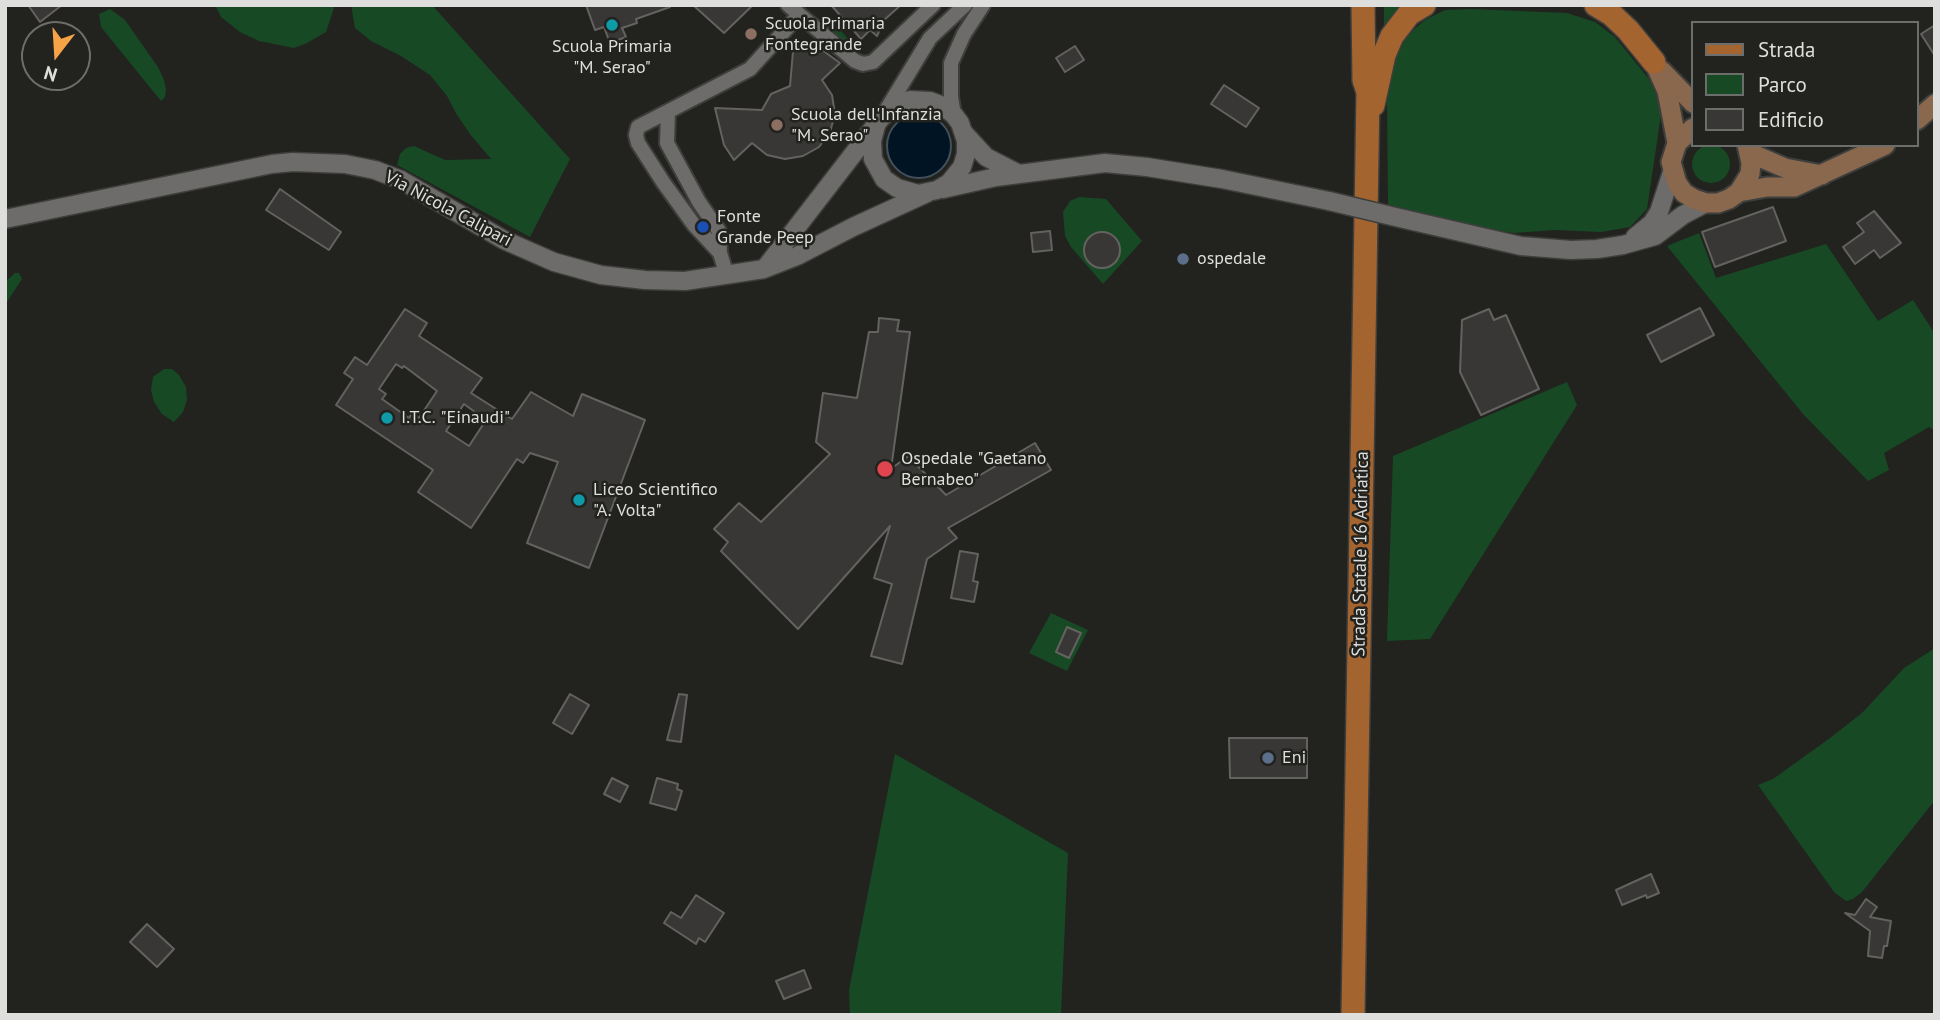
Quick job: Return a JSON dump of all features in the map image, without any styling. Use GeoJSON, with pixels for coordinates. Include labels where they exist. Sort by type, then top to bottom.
{"type":"FeatureCollection","features":[{"type":"Feature","properties":{"kind":"main road"},"geometry":{"type":"LineString","coordinates":[[1355,5],[1358,85],[1367,132]]}},
{"type":"Feature","properties":{"kind":"main road","name":"Strada Statale 16 Adriatica"},"geometry":{"type":"LineString","coordinates":[[1353,1015],[1368,93],[1364,80],[1363,5]]}},
{"type":"Feature","properties":{"kind":"main road","name":"Strada Statale 16 Adriatica"},"geometry":{"type":"LineString","coordinates":[[1368,93],[1373,81],[1375,5]]}},
{"type":"Feature","properties":{"kind":"main road"},"geometry":{"type":"LineString","coordinates":[[1367,132],[1384,55],[1402,21],[1424,5]]}},
{"type":"Feature","properties":{"kind":"main road"},"geometry":{"type":"LineString","coordinates":[[1596,5],[1611,14],[1628,30],[1692,102]]}},
{"type":"Feature","properties":{"kind":"main road"},"geometry":{"type":"LineString","coordinates":[[1654,62],[1667,91],[1676,143],[1672,172],[1684,193],[1706,203],[1729,199],[1739,192],[1750,174],[1748,149]]}},
{"type":"Feature","properties":{"kind":"main road"},"geometry":{"type":"LineString","coordinates":[[1919,118],[1935,104]]}},
{"type":"Feature","properties":{"kind":"main road"},"geometry":{"type":"LineString","coordinates":[[1676,143],[1692,129]]}},
{"type":"Feature","properties":{"kind":"main road"},"geometry":{"type":"LineString","coordinates":[[1739,192],[1767,187],[1794,187],[1881,147]]}},
{"type":"Feature","properties":{"kind":"main road"},"geometry":{"type":"LineString","coordinates":[[1748,149],[1785,168],[1822,175]]}},
{"type":"Feature","properties":{"kind":"street"},"geometry":{"type":"LineString","coordinates":[[720,253],[694,225],[638,143],[638,127],[750,69],[793,10],[855,61],[868,64],[933,5]]}},
{"type":"Feature","properties":{"kind":"street"},"geometry":{"type":"LineString","coordinates":[[965,5],[930,38],[872,135],[876,166],[884,179],[904,191],[932,192],[1019,174],[1093,164],[1126,164],[1222,178],[1521,246],[1572,250],[1623,245],[1655,236],[1683,215],[1706,203]]}},
{"type":"Feature","properties":{"kind":"street"},"geometry":{"type":"LineString","coordinates":[[983,5],[964,34],[951,63],[954,115],[964,133],[986,157],[1019,174]]}},
{"type":"Feature","properties":{"kind":"street"},"geometry":{"type":"LineString","coordinates":[[764,268],[824,189],[896,105],[917,99],[930,101],[943,106],[954,115]]}},
{"type":"Feature","properties":{"kind":"street"},"geometry":{"type":"LineString","coordinates":[[668,112],[667,143],[699,202],[719,231],[720,253],[727,276]]}},
{"type":"Feature","properties":{"kind":"street"},"geometry":{"type":"LineString","coordinates":[[932,192],[954,178],[962,167],[966,154],[964,133]]}},
{"type":"Feature","properties":{"kind":"street","name":"Via Nicola Calipari"},"geometry":{"type":"LineString","coordinates":[[5,219],[272,164],[345,164],[375,170],[401,180],[504,240],[554,262],[601,275],[685,281],[764,268],[797,256],[853,227],[932,192]]}},
{"type":"Feature","properties":{"kind":"street"},"geometry":{"type":"LineString","coordinates":[[1623,245],[1652,223],[1659,212],[1672,172]]}},
{"type":"Feature","properties":{"kind":"green space"},"geometry":{"type":"Polygon","coordinates":[[[215,5],[335,5],[326,32],[294,48],[259,41],[240,32],[221,17],[215,5]]]}},
{"type":"Feature","properties":{"kind":"green space"},"geometry":{"type":"Polygon","coordinates":[[[351,5],[432,5],[570,159],[530,237],[397,165],[400,154],[406,148],[414,146],[445,160],[491,159],[470,134],[447,96],[430,75],[371,41],[355,28],[351,5]]]}},
{"type":"Feature","properties":{"kind":"green space"},"geometry":{"type":"Polygon","coordinates":[[[1384,5],[1417,5],[1384,35],[1384,5]]]}},
{"type":"Feature","properties":{"kind":"green space"},"geometry":{"type":"Polygon","coordinates":[[[110,9],[125,20],[158,67],[166,90],[161,101],[101,27],[99,14],[110,9]]]}},
{"type":"Feature","properties":{"kind":"green space"},"geometry":{"type":"Polygon","coordinates":[[[1445,10],[1567,13],[1595,22],[1615,37],[1649,79],[1662,108],[1647,209],[1630,227],[1601,232],[1555,230],[1514,233],[1388,205],[1387,101],[1393,59],[1405,37],[1425,20],[1445,10]]]}},
{"type":"Feature","properties":{"kind":"green space"},"geometry":{"type":"Polygon","coordinates":[[[826,14],[859,51],[856,54],[821,19],[826,14]]]}},
{"type":"Feature","properties":{"kind":"green space"},"geometry":{"type":"Polygon","coordinates":[[[1703,147],[1719,147],[1729,157],[1729,171],[1718,182],[1704,182],[1693,171],[1693,157],[1703,147]]]}},
{"type":"Feature","properties":{"kind":"green space"},"geometry":{"type":"Polygon","coordinates":[[[1079,197],[1106,199],[1142,241],[1103,284],[1071,247],[1065,236],[1063,212],[1070,201],[1079,197]]]}},
{"type":"Feature","properties":{"kind":"green space"},"geometry":{"type":"Polygon","coordinates":[[[1699,233],[1716,278],[1826,244],[1878,321],[1913,300],[1935,334],[1935,431],[1929,427],[1884,453],[1889,470],[1868,481],[1803,414],[1667,246],[1699,233]]]}},
{"type":"Feature","properties":{"kind":"green space"},"geometry":{"type":"Polygon","coordinates":[[[15,273],[19,273],[22,279],[5,305],[5,282],[15,273]]]}},
{"type":"Feature","properties":{"kind":"green space"},"geometry":{"type":"Polygon","coordinates":[[[164,369],[172,369],[186,387],[187,400],[183,412],[174,422],[162,414],[154,402],[151,390],[153,377],[164,369]]]}},
{"type":"Feature","properties":{"kind":"green space"},"geometry":{"type":"Polygon","coordinates":[[[1567,382],[1577,405],[1430,639],[1387,641],[1393,456],[1567,382]]]}},
{"type":"Feature","properties":{"kind":"green space"},"geometry":{"type":"Polygon","coordinates":[[[1051,613],[1088,630],[1067,671],[1029,653],[1051,613]]]}},
{"type":"Feature","properties":{"kind":"green space"},"geometry":{"type":"Polygon","coordinates":[[[1935,648],[1935,800],[1862,892],[1846,901],[1834,892],[1758,785],[1773,779],[1830,738],[1862,713],[1904,668],[1935,648]]]}},
{"type":"Feature","properties":{"kind":"green space"},"geometry":{"type":"Polygon","coordinates":[[[895,754],[1068,853],[1061,1015],[850,1015],[849,990],[895,754]]]}},
{"type":"Feature","properties":{"kind":"water"},"geometry":{"type":"Polygon","coordinates":[[[913,114],[925,114],[942,123],[949,134],[949,158],[942,169],[925,178],[913,178],[901,173],[892,164],[887,152],[887,140],[892,128],[901,119],[913,114]]]}},
{"type":"Feature","properties":{"kind":"building"},"geometry":{"type":"Polygon","coordinates":[[[28,5],[62,5],[41,21],[28,5]]]}},
{"type":"Feature","properties":{"kind":"building","name":"Scuola Primaria \"M. Serao\""},"geometry":{"type":"Polygon","coordinates":[[[586,5],[670,7],[636,19],[637,23],[622,28],[626,37],[610,43],[604,27],[595,30],[586,5]]]}},
{"type":"Feature","properties":{"kind":"building"},"geometry":{"type":"Polygon","coordinates":[[[693,5],[753,5],[724,33],[693,5]]]}},
{"type":"Feature","properties":{"kind":"building"},"geometry":{"type":"Polygon","coordinates":[[[831,5],[901,5],[884,20],[877,36],[870,30],[861,39],[831,5]]]}},
{"type":"Feature","properties":{"kind":"building"},"geometry":{"type":"Polygon","coordinates":[[[1935,25],[1935,56],[1921,34],[1935,25]]]}},
{"type":"Feature","properties":{"kind":"building"},"geometry":{"type":"Polygon","coordinates":[[[794,40],[818,47],[840,63],[822,80],[832,95],[835,114],[830,132],[819,147],[803,156],[785,159],[767,155],[752,143],[734,160],[724,145],[715,108],[762,110],[771,94],[790,86],[794,40]]]}},
{"type":"Feature","properties":{"kind":"building"},"geometry":{"type":"Polygon","coordinates":[[[1075,46],[1084,60],[1065,72],[1056,58],[1075,46]]]}},
{"type":"Feature","properties":{"kind":"building"},"geometry":{"type":"Polygon","coordinates":[[[1224,85],[1259,108],[1246,127],[1211,104],[1224,85]]]}},
{"type":"Feature","properties":{"kind":"building"},"geometry":{"type":"Polygon","coordinates":[[[280,189],[341,232],[329,250],[266,210],[280,189]]]}},
{"type":"Feature","properties":{"kind":"building"},"geometry":{"type":"Polygon","coordinates":[[[1773,207],[1786,241],[1715,267],[1702,232],[1773,207]]]}},
{"type":"Feature","properties":{"kind":"building"},"geometry":{"type":"Polygon","coordinates":[[[1874,211],[1901,243],[1880,258],[1874,250],[1855,264],[1843,247],[1864,232],[1857,223],[1874,211]]]}},
{"type":"Feature","properties":{"kind":"building"},"geometry":{"type":"Polygon","coordinates":[[[1050,231],[1052,250],[1033,252],[1031,233],[1050,231]]]}},
{"type":"Feature","properties":{"kind":"building"},"geometry":{"type":"Polygon","coordinates":[[[1102,232],[1115,237],[1120,250],[1115,263],[1102,268],[1089,263],[1084,250],[1089,237],[1102,232]]]}},
{"type":"Feature","properties":{"kind":"building"},"geometry":{"type":"Polygon","coordinates":[[[1700,308],[1714,335],[1661,362],[1647,335],[1700,308]]]}},
{"type":"Feature","properties":{"kind":"building"},"geometry":{"type":"Polygon","coordinates":[[[405,309],[427,323],[419,336],[482,378],[471,393],[512,419],[531,392],[573,416],[582,394],[645,420],[589,568],[527,543],[558,462],[530,453],[523,463],[517,459],[471,528],[418,492],[433,470],[336,405],[353,379],[344,373],[355,357],[367,365],[405,309]],[[396,364],[379,389],[386,394],[382,399],[409,418],[412,413],[419,418],[437,391],[404,366],[402,368],[396,364]],[[464,404],[446,431],[469,446],[486,420],[464,404]]]}},
{"type":"Feature","properties":{"kind":"building"},"geometry":{"type":"Polygon","coordinates":[[[1489,309],[1494,320],[1506,315],[1539,389],[1481,415],[1460,372],[1462,320],[1489,309]]]}},
{"type":"Feature","properties":{"kind":"building"},"geometry":{"type":"Polygon","coordinates":[[[879,318],[899,320],[897,331],[910,332],[891,469],[908,456],[946,495],[1035,443],[1051,470],[948,528],[957,538],[927,559],[902,664],[871,656],[892,584],[874,578],[890,526],[798,629],[721,551],[728,542],[714,529],[739,503],[761,522],[830,454],[816,442],[823,393],[857,398],[869,332],[878,332],[879,318]]]}},
{"type":"Feature","properties":{"kind":"building"},"geometry":{"type":"Polygon","coordinates":[[[960,551],[978,554],[973,581],[978,582],[974,602],[951,598],[960,551]]]}},
{"type":"Feature","properties":{"kind":"building"},"geometry":{"type":"Polygon","coordinates":[[[1067,627],[1081,633],[1069,658],[1056,652],[1067,627]]]}},
{"type":"Feature","properties":{"kind":"building"},"geometry":{"type":"Polygon","coordinates":[[[570,694],[589,705],[572,734],[553,723],[570,694]]]}},
{"type":"Feature","properties":{"kind":"building"},"geometry":{"type":"Polygon","coordinates":[[[679,694],[687,695],[681,742],[667,740],[679,694]]]}},
{"type":"Feature","properties":{"kind":"building","name":"Eni"},"geometry":{"type":"Polygon","coordinates":[[[1229,738],[1307,738],[1307,778],[1230,778],[1229,738]]]}},
{"type":"Feature","properties":{"kind":"building"},"geometry":{"type":"Polygon","coordinates":[[[612,778],[628,786],[620,802],[604,794],[612,778]]]}},
{"type":"Feature","properties":{"kind":"building"},"geometry":{"type":"Polygon","coordinates":[[[657,778],[678,784],[677,789],[682,791],[676,810],[650,803],[657,778]]]}},
{"type":"Feature","properties":{"kind":"building"},"geometry":{"type":"Polygon","coordinates":[[[1651,874],[1659,893],[1647,898],[1646,895],[1622,905],[1616,890],[1651,874]]]}},
{"type":"Feature","properties":{"kind":"building"},"geometry":{"type":"Polygon","coordinates":[[[696,895],[724,913],[705,942],[699,938],[696,944],[664,923],[671,912],[681,918],[696,895]]]}},
{"type":"Feature","properties":{"kind":"building"},"geometry":{"type":"Polygon","coordinates":[[[1866,899],[1877,907],[1870,917],[1891,921],[1882,958],[1868,956],[1870,931],[1845,913],[1855,915],[1866,899]]]}},
{"type":"Feature","properties":{"kind":"building"},"geometry":{"type":"Polygon","coordinates":[[[147,924],[174,949],[157,967],[130,942],[147,924]]]}},
{"type":"Feature","properties":{"kind":"building"},"geometry":{"type":"Polygon","coordinates":[[[804,970],[811,988],[784,999],[776,981],[804,970]]]}},
{"type":"Feature","properties":{"kind":"place","name":"Scuola Primaria \"M. Serao\""},"geometry":{"type":"Point","coordinates":[612,25]}},
{"type":"Feature","properties":{"kind":"place","name":"Scuola Primaria Fontegrande"},"geometry":{"type":"Point","coordinates":[751,34]}},
{"type":"Feature","properties":{"kind":"place","name":"Scuola dell'Infanzia \"M. Serao\""},"geometry":{"type":"Point","coordinates":[777,125]}},
{"type":"Feature","properties":{"kind":"place","name":"Fonte Grande Peep"},"geometry":{"type":"Point","coordinates":[703,227]}},
{"type":"Feature","properties":{"kind":"place","name":"ospedale"},"geometry":{"type":"Point","coordinates":[1183,259]}},
{"type":"Feature","properties":{"kind":"place","name":"I.T.C. \"Einaudi\""},"geometry":{"type":"Point","coordinates":[387,418]}},
{"type":"Feature","properties":{"kind":"place","name":"Ospedale \"Gaetano Bernabeo\""},"geometry":{"type":"Point","coordinates":[885,469]}},
{"type":"Feature","properties":{"kind":"place","name":"Liceo Scientifico \"A. Volta\""},"geometry":{"type":"Point","coordinates":[579,500]}},
{"type":"Feature","properties":{"kind":"place","name":"Eni"},"geometry":{"type":"Point","coordinates":[1268,758]}}]}
